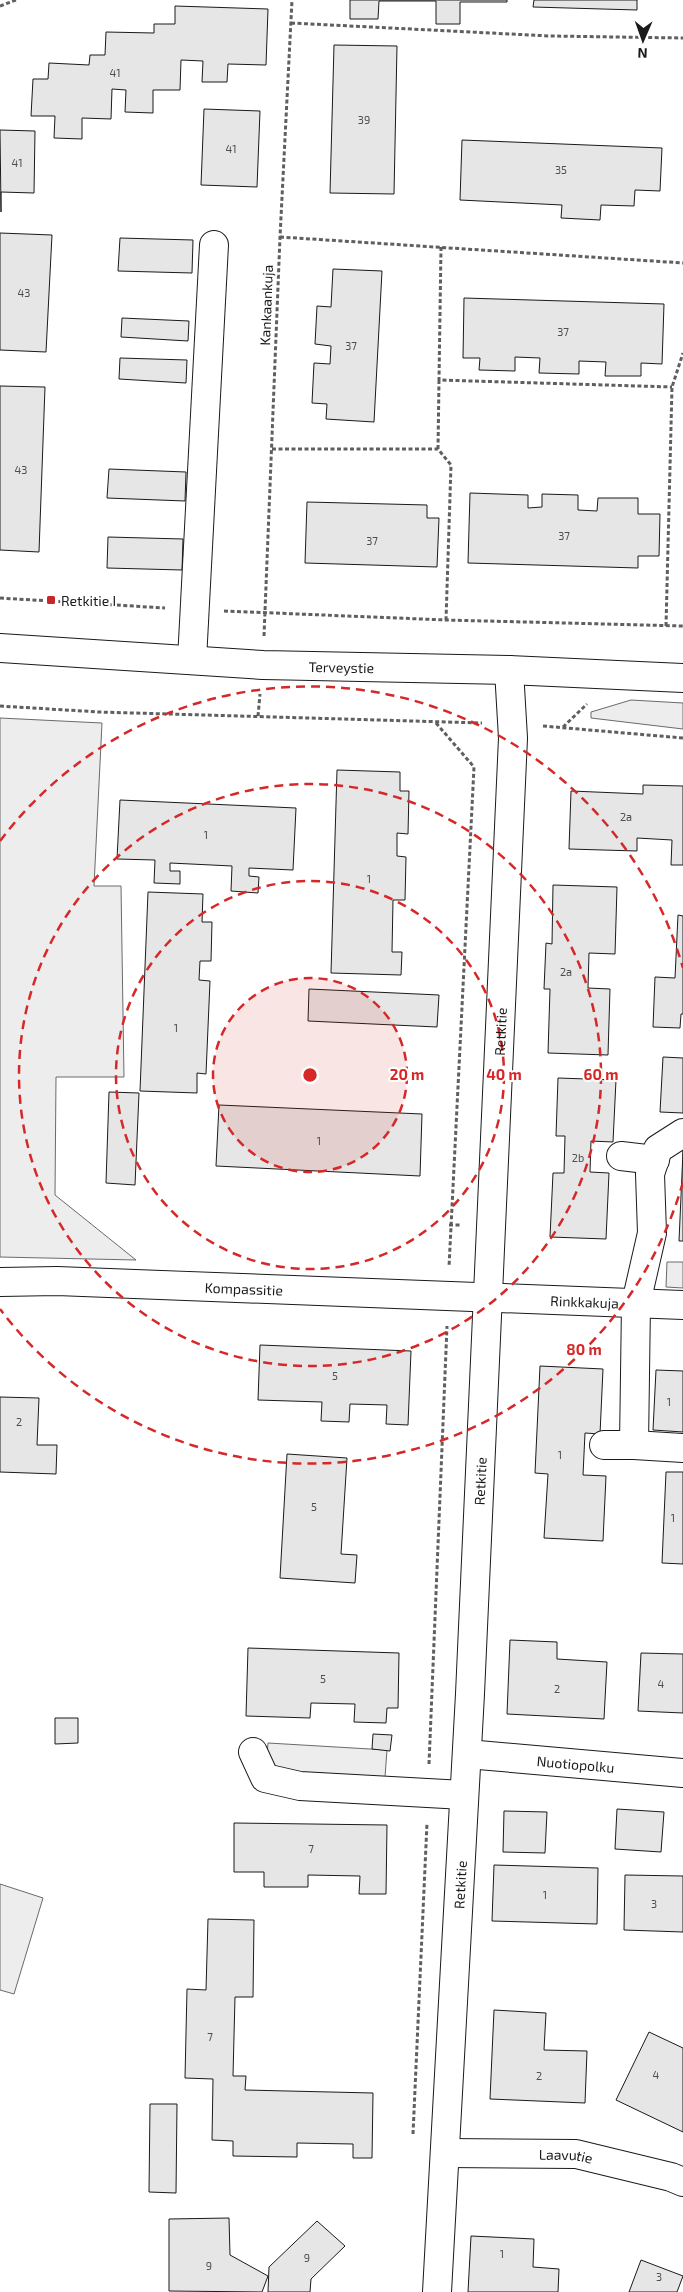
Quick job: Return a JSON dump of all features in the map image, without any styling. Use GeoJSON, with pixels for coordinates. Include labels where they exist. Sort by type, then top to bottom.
{"type":"FeatureCollection","features":[{"type":"Feature","properties":{"kind":"street"},"geometry":{"type":"LineString","coordinates":[[192,660],[214,245]]}},
{"type":"Feature","properties":{"kind":"street","name":"Terveystie"},"geometry":{"type":"LineString","coordinates":[[0,648],[262,665],[509,670],[683,678]]}},
{"type":"Feature","properties":{"kind":"street","name":"Retkitie"},"geometry":{"type":"LineString","coordinates":[[437,2292],[467,1754],[512,723],[509,670]]}},
{"type":"Feature","properties":{"kind":"street"},"geometry":{"type":"LineString","coordinates":[[634,1445],[636,1303],[652,1233],[650,1174],[658,1149],[683,1133]]}},
{"type":"Feature","properties":{"kind":"street"},"geometry":{"type":"LineString","coordinates":[[621,1156],[655,1160]]}},
{"type":"Feature","properties":{"kind":"street","name":"Kompassitie"},"geometry":{"type":"LineString","coordinates":[[0,1282],[57,1281],[487,1298]]}},
{"type":"Feature","properties":{"kind":"street","name":"Rinkkakuja"},"geometry":{"type":"LineString","coordinates":[[487,1298],[683,1304]]}},
{"type":"Feature","properties":{"kind":"street"},"geometry":{"type":"LineString","coordinates":[[604,1445],[683,1448]]}},
{"type":"Feature","properties":{"kind":"street"},"geometry":{"type":"LineString","coordinates":[[253,1752],[265,1778],[300,1786],[464,1795]]}},
{"type":"Feature","properties":{"kind":"street","name":"Nuotiopolku"},"geometry":{"type":"LineString","coordinates":[[467,1754],[683,1773]]}},
{"type":"Feature","properties":{"kind":"street","name":"Laavutie"},"geometry":{"type":"LineString","coordinates":[[445,2153],[576,2154],[683,2182]]}},
{"type":"Feature","properties":{"kind":"path"},"geometry":{"type":"LineString","coordinates":[[0,6],[16,0]]}},
{"type":"Feature","properties":{"kind":"path","name":"Kankaankuja"},"geometry":{"type":"LineString","coordinates":[[266,611],[280,237],[292,0]]}},
{"type":"Feature","properties":{"kind":"path"},"geometry":{"type":"LineString","coordinates":[[291,23],[550,36],[683,38]]}},
{"type":"Feature","properties":{"kind":"path"},"geometry":{"type":"LineString","coordinates":[[280,237],[683,263]]}},
{"type":"Feature","properties":{"kind":"path"},"geometry":{"type":"LineString","coordinates":[[441,247],[438,449],[451,465],[446,620]]}},
{"type":"Feature","properties":{"kind":"path"},"geometry":{"type":"LineString","coordinates":[[666,626],[672,387],[683,353]]}},
{"type":"Feature","properties":{"kind":"path"},"geometry":{"type":"LineString","coordinates":[[439,380],[672,387]]}},
{"type":"Feature","properties":{"kind":"path"},"geometry":{"type":"LineString","coordinates":[[272,449],[438,449]]}},
{"type":"Feature","properties":{"kind":"path"},"geometry":{"type":"LineString","coordinates":[[0,598],[195,610],[266,611],[446,620],[683,626]]}},
{"type":"Feature","properties":{"kind":"path"},"geometry":{"type":"LineString","coordinates":[[0,706],[99,712],[436,723],[512,723],[683,738]]}},
{"type":"Feature","properties":{"kind":"path"},"geometry":{"type":"LineString","coordinates":[[412,2142],[428,1793],[448,1297],[449,1225],[474,767],[436,723]]}},
{"type":"Feature","properties":{"kind":"shaded area"},"geometry":{"type":"Polygon","coordinates":[[[631,700],[683,703],[683,729],[591,718],[591,712],[631,700]]]}},
{"type":"Feature","properties":{"kind":"shaded area"},"geometry":{"type":"Polygon","coordinates":[[[0,718],[102,723],[94,886],[121,886],[124,1077],[56,1077],[55,1195],[136,1260],[0,1257],[0,718]]]}},
{"type":"Feature","properties":{"kind":"shaded area"},"geometry":{"type":"Polygon","coordinates":[[[667,1262],[683,1262],[683,1288],[666,1287],[667,1262]]]}},
{"type":"Feature","properties":{"kind":"shaded area"},"geometry":{"type":"Polygon","coordinates":[[[268,1743],[387,1750],[385,1777],[266,1770],[268,1743]]]}},
{"type":"Feature","properties":{"kind":"shaded area"},"geometry":{"type":"Polygon","coordinates":[[[0,1884],[43,1898],[14,1994],[0,1990],[0,1884]]]}},
{"type":"Feature","properties":{"kind":"building"},"geometry":{"type":"Polygon","coordinates":[[[350,0],[507,0],[507,2],[460,2],[460,24],[436,24],[436,1],[379,1],[378,19],[350,19],[350,0]]]}},
{"type":"Feature","properties":{"kind":"building"},"geometry":{"type":"Polygon","coordinates":[[[534,0],[637,0],[637,10],[533,7],[534,0]]]}},
{"type":"Feature","properties":{"kind":"building"},"geometry":{"type":"Polygon","coordinates":[[[175,6],[268,9],[266,65],[228,64],[227,82],[202,82],[203,61],[181,60],[180,90],[153,90],[153,113],[125,112],[126,90],[112,89],[111,119],[82,118],[82,139],[54,138],[55,116],[31,116],[33,79],[48,79],[49,63],[89,65],[90,55],[105,55],[106,32],[154,33],[154,24],[175,24],[175,6]]]}},
{"type":"Feature","properties":{"kind":"building"},"geometry":{"type":"Polygon","coordinates":[[[334,45],[397,46],[394,194],[330,193],[334,45]]]}},
{"type":"Feature","properties":{"kind":"building"},"geometry":{"type":"Polygon","coordinates":[[[204,109],[260,111],[257,187],[201,185],[204,109]]]}},
{"type":"Feature","properties":{"kind":"building"},"geometry":{"type":"Polygon","coordinates":[[[0,130],[35,131],[34,193],[1,192],[1,212],[0,130]]]}},
{"type":"Feature","properties":{"kind":"building"},"geometry":{"type":"Polygon","coordinates":[[[462,140],[662,148],[660,191],[635,190],[634,206],[601,205],[600,220],[561,218],[562,205],[460,200],[462,140]]]}},
{"type":"Feature","properties":{"kind":"building"},"geometry":{"type":"Polygon","coordinates":[[[0,233],[52,235],[46,352],[0,350],[0,233]]]}},
{"type":"Feature","properties":{"kind":"building"},"geometry":{"type":"Polygon","coordinates":[[[120,238],[193,240],[192,273],[118,271],[120,238]]]}},
{"type":"Feature","properties":{"kind":"building"},"geometry":{"type":"Polygon","coordinates":[[[333,269],[382,271],[374,422],[326,419],[327,404],[312,403],[314,363],[330,364],[331,346],[315,344],[317,306],[331,307],[333,269]]]}},
{"type":"Feature","properties":{"kind":"building"},"geometry":{"type":"Polygon","coordinates":[[[464,298],[664,304],[662,364],[641,363],[641,376],[605,376],[606,362],[579,361],[579,374],[539,373],[540,358],[515,357],[515,371],[479,370],[480,358],[463,358],[464,298]]]}},
{"type":"Feature","properties":{"kind":"building"},"geometry":{"type":"Polygon","coordinates":[[[122,318],[189,321],[188,341],[121,337],[122,318]]]}},
{"type":"Feature","properties":{"kind":"building"},"geometry":{"type":"Polygon","coordinates":[[[120,358],[187,360],[186,383],[119,379],[120,358]]]}},
{"type":"Feature","properties":{"kind":"building"},"geometry":{"type":"Polygon","coordinates":[[[0,386],[45,387],[39,552],[0,550],[0,386]]]}},
{"type":"Feature","properties":{"kind":"building"},"geometry":{"type":"Polygon","coordinates":[[[109,469],[186,472],[185,501],[107,498],[109,469]]]}},
{"type":"Feature","properties":{"kind":"building"},"geometry":{"type":"Polygon","coordinates":[[[470,493],[528,495],[528,508],[542,507],[542,494],[578,495],[578,510],[597,511],[598,498],[638,498],[638,514],[660,514],[659,556],[638,556],[638,568],[468,563],[470,493]]]}},
{"type":"Feature","properties":{"kind":"building"},"geometry":{"type":"Polygon","coordinates":[[[307,502],[427,505],[427,518],[439,518],[437,567],[305,563],[307,502]]]}},
{"type":"Feature","properties":{"kind":"building"},"geometry":{"type":"Polygon","coordinates":[[[108,537],[183,539],[182,570],[107,568],[108,537]]]}},
{"type":"Feature","properties":{"kind":"building"},"geometry":{"type":"Polygon","coordinates":[[[337,770],[400,772],[400,791],[409,791],[408,834],[397,833],[397,856],[406,857],[405,900],[393,900],[392,952],[402,952],[401,975],[331,973],[337,770]]]}},
{"type":"Feature","properties":{"kind":"building"},"geometry":{"type":"Polygon","coordinates":[[[643,785],[683,786],[683,865],[671,865],[672,840],[637,838],[637,851],[569,849],[571,791],[643,794],[643,785]]]}},
{"type":"Feature","properties":{"kind":"building"},"geometry":{"type":"Polygon","coordinates":[[[120,800],[296,808],[293,870],[249,868],[249,876],[259,877],[258,893],[231,891],[232,866],[170,863],[170,871],[180,871],[180,884],[154,883],[155,860],[117,859],[120,800]]]}},
{"type":"Feature","properties":{"kind":"building"},"geometry":{"type":"Polygon","coordinates":[[[553,885],[617,887],[615,954],[589,953],[588,988],[610,989],[608,1055],[548,1053],[550,989],[544,989],[546,943],[552,944],[553,885]]]}},
{"type":"Feature","properties":{"kind":"building"},"geometry":{"type":"Polygon","coordinates":[[[148,892],[203,894],[202,922],[212,922],[211,961],[200,961],[199,980],[210,981],[206,1074],[197,1073],[197,1093],[140,1091],[148,892]]]}},
{"type":"Feature","properties":{"kind":"building"},"geometry":{"type":"Polygon","coordinates":[[[678,915],[683,916],[683,1014],[681,1014],[680,1028],[653,1027],[655,977],[675,978],[678,915]]]}},
{"type":"Feature","properties":{"kind":"building"},"geometry":{"type":"Polygon","coordinates":[[[309,989],[439,995],[437,1027],[308,1021],[309,989]]]}},
{"type":"Feature","properties":{"kind":"building"},"geometry":{"type":"Polygon","coordinates":[[[663,1057],[683,1058],[683,1113],[660,1112],[663,1057]]]}},
{"type":"Feature","properties":{"kind":"building"},"geometry":{"type":"Polygon","coordinates":[[[558,1078],[616,1080],[613,1142],[591,1141],[590,1172],[609,1173],[606,1239],[550,1237],[553,1173],[564,1173],[565,1136],[556,1136],[558,1078]]]}},
{"type":"Feature","properties":{"kind":"building"},"geometry":{"type":"Polygon","coordinates":[[[109,1092],[139,1093],[135,1185],[106,1183],[109,1092]]]}},
{"type":"Feature","properties":{"kind":"building"},"geometry":{"type":"Polygon","coordinates":[[[219,1105],[422,1114],[420,1176],[216,1166],[219,1105]]]}},
{"type":"Feature","properties":{"kind":"building"},"geometry":{"type":"Polygon","coordinates":[[[683,1151],[683,1241],[679,1241],[683,1151]]]}},
{"type":"Feature","properties":{"kind":"building"},"geometry":{"type":"Polygon","coordinates":[[[260,1345],[411,1351],[408,1425],[386,1424],[387,1405],[350,1404],[349,1422],[321,1421],[322,1402],[258,1400],[260,1345]]]}},
{"type":"Feature","properties":{"kind":"building"},"geometry":{"type":"Polygon","coordinates":[[[540,1366],[603,1369],[600,1434],[585,1433],[583,1475],[606,1476],[603,1541],[544,1538],[548,1474],[535,1473],[540,1366]]]}},
{"type":"Feature","properties":{"kind":"building"},"geometry":{"type":"Polygon","coordinates":[[[656,1370],[683,1371],[683,1432],[653,1430],[656,1370]]]}},
{"type":"Feature","properties":{"kind":"building"},"geometry":{"type":"Polygon","coordinates":[[[0,1397],[39,1398],[37,1445],[57,1445],[56,1474],[0,1472],[0,1397]]]}},
{"type":"Feature","properties":{"kind":"building"},"geometry":{"type":"Polygon","coordinates":[[[287,1454],[347,1458],[341,1554],[357,1555],[355,1583],[280,1578],[287,1454]]]}},
{"type":"Feature","properties":{"kind":"building"},"geometry":{"type":"Polygon","coordinates":[[[666,1472],[683,1472],[683,1564],[662,1563],[666,1472]]]}},
{"type":"Feature","properties":{"kind":"building"},"geometry":{"type":"Polygon","coordinates":[[[510,1640],[557,1642],[557,1659],[607,1662],[604,1719],[507,1714],[510,1640]]]}},
{"type":"Feature","properties":{"kind":"building"},"geometry":{"type":"Polygon","coordinates":[[[248,1648],[399,1653],[398,1708],[387,1708],[386,1723],[354,1722],[355,1704],[311,1703],[310,1718],[246,1716],[248,1648]]]}},
{"type":"Feature","properties":{"kind":"building"},"geometry":{"type":"Polygon","coordinates":[[[641,1653],[683,1654],[683,1713],[638,1711],[641,1653]]]}},
{"type":"Feature","properties":{"kind":"building"},"geometry":{"type":"Polygon","coordinates":[[[55,1718],[78,1718],[78,1743],[55,1744],[55,1718]]]}},
{"type":"Feature","properties":{"kind":"building"},"geometry":{"type":"Polygon","coordinates":[[[373,1734],[392,1735],[390,1751],[372,1749],[373,1734]]]}},
{"type":"Feature","properties":{"kind":"building"},"geometry":{"type":"Polygon","coordinates":[[[617,1809],[664,1812],[661,1852],[615,1849],[617,1809]]]}},
{"type":"Feature","properties":{"kind":"building"},"geometry":{"type":"Polygon","coordinates":[[[504,1811],[547,1812],[545,1853],[503,1852],[504,1811]]]}},
{"type":"Feature","properties":{"kind":"building"},"geometry":{"type":"Polygon","coordinates":[[[234,1823],[387,1825],[386,1894],[359,1894],[360,1876],[308,1875],[308,1887],[264,1887],[264,1872],[234,1872],[234,1823]]]}},
{"type":"Feature","properties":{"kind":"building"},"geometry":{"type":"Polygon","coordinates":[[[494,1865],[598,1868],[597,1924],[492,1921],[494,1865]]]}},
{"type":"Feature","properties":{"kind":"building"},"geometry":{"type":"Polygon","coordinates":[[[625,1875],[683,1876],[683,1932],[624,1930],[625,1875]]]}},
{"type":"Feature","properties":{"kind":"building"},"geometry":{"type":"Polygon","coordinates":[[[208,1919],[254,1920],[253,1997],[235,1997],[233,2076],[246,2076],[245,2090],[373,2093],[372,2158],[353,2158],[353,2144],[297,2143],[297,2157],[233,2156],[233,2141],[212,2140],[213,2079],[185,2078],[187,1989],[206,1990],[208,1919]]]}},
{"type":"Feature","properties":{"kind":"building"},"geometry":{"type":"Polygon","coordinates":[[[494,2010],[546,2013],[544,2050],[587,2051],[585,2103],[490,2099],[494,2010]]]}},
{"type":"Feature","properties":{"kind":"building"},"geometry":{"type":"Polygon","coordinates":[[[649,2032],[683,2048],[683,2132],[616,2100],[649,2032]]]}},
{"type":"Feature","properties":{"kind":"building"},"geometry":{"type":"Polygon","coordinates":[[[150,2104],[177,2104],[176,2193],[149,2192],[150,2104]]]}},
{"type":"Feature","properties":{"kind":"building"},"geometry":{"type":"Polygon","coordinates":[[[229,2218],[230,2255],[268,2276],[262,2292],[169,2291],[169,2219],[229,2218]]]}},
{"type":"Feature","properties":{"kind":"building"},"geometry":{"type":"Polygon","coordinates":[[[317,2221],[345,2246],[311,2279],[310,2292],[268,2292],[269,2267],[317,2221]]]}},
{"type":"Feature","properties":{"kind":"building"},"geometry":{"type":"Polygon","coordinates":[[[471,2236],[534,2239],[533,2267],[559,2269],[558,2292],[468,2292],[471,2236]]]}},
{"type":"Feature","properties":{"kind":"building"},"geometry":{"type":"Polygon","coordinates":[[[641,2260],[683,2276],[677,2292],[629,2292],[641,2260]]]}},
{"type":"Feature","properties":{"kind":"place","name":"Retkitie I"},"geometry":{"type":"Point","coordinates":[51,600]}}]}
